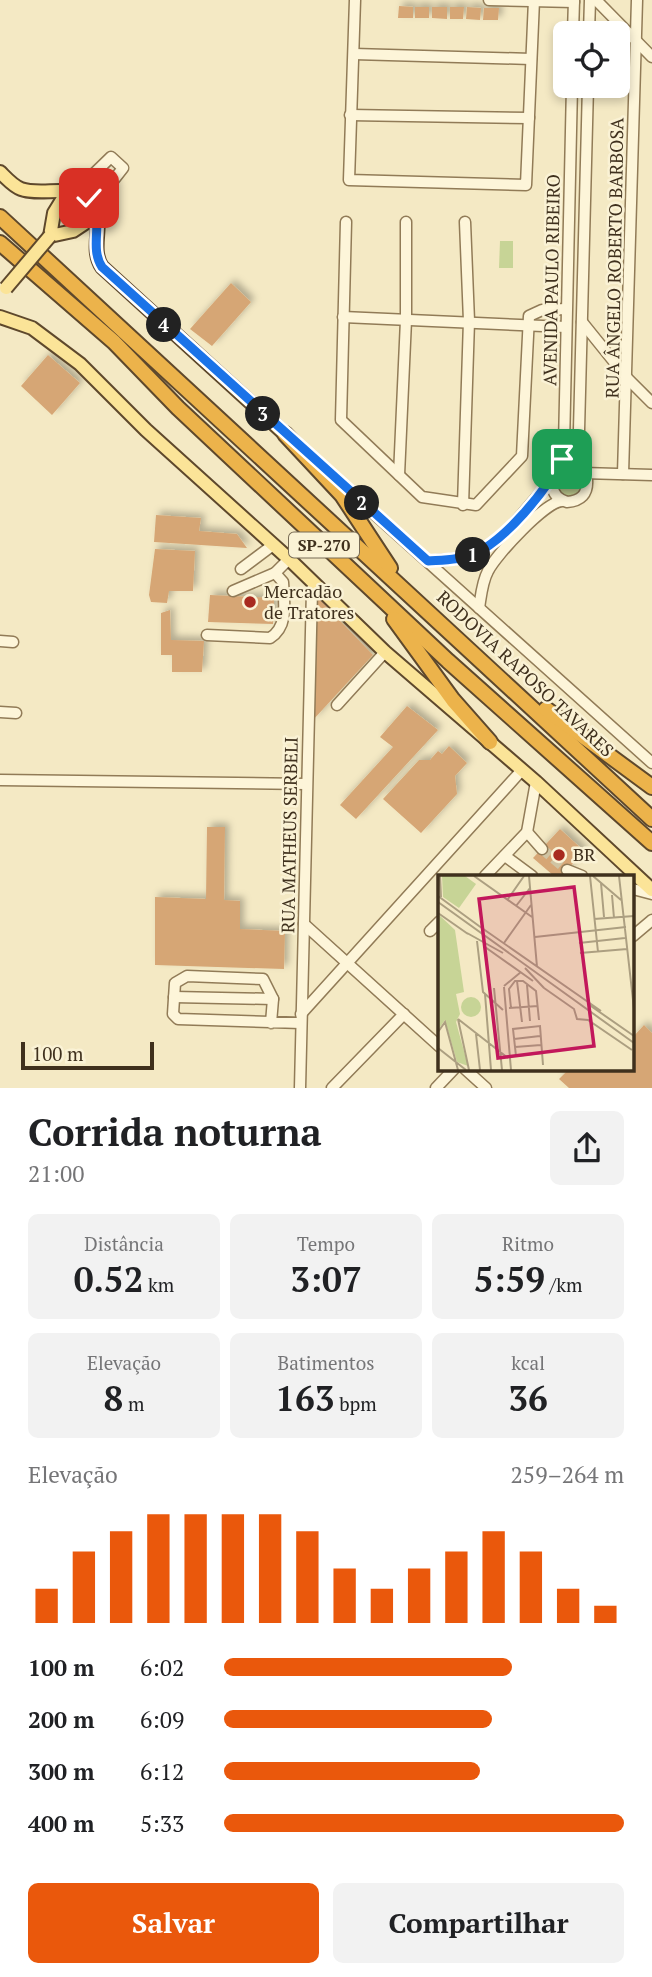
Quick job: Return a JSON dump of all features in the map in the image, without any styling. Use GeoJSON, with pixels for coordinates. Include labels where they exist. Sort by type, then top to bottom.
{"type":"FeatureCollection","features":[{"type":"Feature","properties":{"kind":"highway","name":"RODOVIA RAPOSO TAVARES"},"geometry":{"type":"LineString","coordinates":[[0,217],[496,672],[652,819]]}},
{"type":"Feature","properties":{"kind":"highway","name":"SP-270"},"geometry":{"type":"LineString","coordinates":[[0,243],[114,342],[178,408],[313,534],[652,843]]}},
{"type":"Feature","properties":{"kind":"highway"},"geometry":{"type":"LineString","coordinates":[[285,434],[342,495],[400,584]]}},
{"type":"Feature","properties":{"kind":"highway"},"geometry":{"type":"LineString","coordinates":[[313,534],[394,618],[453,700],[490,742]]}},
{"type":"Feature","properties":{"kind":"highway"},"geometry":{"type":"LineString","coordinates":[[496,672],[652,787]]}},
{"type":"Feature","properties":{"kind":"main road"},"geometry":{"type":"LineString","coordinates":[[0,172],[24,190],[71,192],[86,196],[96,210],[96,254],[102,267],[285,434]]}},
{"type":"Feature","properties":{"kind":"main road"},"geometry":{"type":"LineString","coordinates":[[2,290],[50,236],[54,213],[71,192]]}},
{"type":"Feature","properties":{"kind":"main road"},"geometry":{"type":"LineString","coordinates":[[50,236],[74,231],[96,210]]}},
{"type":"Feature","properties":{"kind":"main road"},"geometry":{"type":"LineString","coordinates":[[0,317],[32,328],[80,364],[146,430],[289,559],[385,652],[536,782],[652,892]]}},
{"type":"Feature","properties":{"kind":"street"},"geometry":{"type":"LineString","coordinates":[[355,0],[349,180],[514,184],[526,184],[534,1]]}},
{"type":"Feature","properties":{"kind":"street"},"geometry":{"type":"LineString","coordinates":[[489,0],[574,1],[573,21]]}},
{"type":"Feature","properties":{"kind":"street"},"geometry":{"type":"LineString","coordinates":[[589,21],[590,0]]}},
{"type":"Feature","properties":{"kind":"street"},"geometry":{"type":"LineString","coordinates":[[596,0],[652,57]]}},
{"type":"Feature","properties":{"kind":"street","name":"RUA ÂNGELO ROBERTO BARBOSA"},"geometry":{"type":"LineString","coordinates":[[623,474],[628,379],[637,0]]}},
{"type":"Feature","properties":{"kind":"street"},"geometry":{"type":"LineString","coordinates":[[354,54],[531,59]]}},
{"type":"Feature","properties":{"kind":"street","name":"AVENIDA PAULO RIBEIRO"},"geometry":{"type":"LineString","coordinates":[[428,561],[471,555],[491,544],[553,476],[562,459],[572,98]]}},
{"type":"Feature","properties":{"kind":"street","name":"RUA ÂNGELO ROBERTO BARBOSA"},"geometry":{"type":"LineString","coordinates":[[583,474],[582,322],[588,98]]}},
{"type":"Feature","properties":{"kind":"street"},"geometry":{"type":"LineString","coordinates":[[350,115],[528,118]]}},
{"type":"Feature","properties":{"kind":"street"},"geometry":{"type":"LineString","coordinates":[[71,192],[111,157],[123,168],[96,210]]}},
{"type":"Feature","properties":{"kind":"street"},"geometry":{"type":"LineString","coordinates":[[346,222],[341,420],[426,499],[476,505],[524,453],[529,316],[534,311],[566,309]]}},
{"type":"Feature","properties":{"kind":"street"},"geometry":{"type":"LineString","coordinates":[[399,475],[406,320],[406,222]]}},
{"type":"Feature","properties":{"kind":"street"},"geometry":{"type":"LineString","coordinates":[[463,505],[469,321],[465,222]]}},
{"type":"Feature","properties":{"kind":"street"},"geometry":{"type":"LineString","coordinates":[[343,317],[566,327]]}},
{"type":"Feature","properties":{"kind":"street"},"geometry":{"type":"LineString","coordinates":[[582,322],[628,379],[652,403]]}},
{"type":"Feature","properties":{"kind":"street"},"geometry":{"type":"LineString","coordinates":[[285,434],[652,763]]}},
{"type":"Feature","properties":{"kind":"street"},"geometry":{"type":"LineString","coordinates":[[562,501],[553,492],[553,476],[569,466],[583,474],[652,475]]}},
{"type":"Feature","properties":{"kind":"street"},"geometry":{"type":"LineString","coordinates":[[479,608],[485,577],[495,560],[545,507],[580,499],[587,487],[583,474]]}},
{"type":"Feature","properties":{"kind":"street"},"geometry":{"type":"LineString","coordinates":[[241,569],[273,545]]}},
{"type":"Feature","properties":{"kind":"street"},"geometry":{"type":"LineString","coordinates":[[233,591],[275,573],[289,559]]}},
{"type":"Feature","properties":{"kind":"street"},"geometry":{"type":"LineString","coordinates":[[207,635],[270,638],[279,632],[283,625],[283,582],[275,573]]}},
{"type":"Feature","properties":{"kind":"street","name":"RUA MATHEUS SERBELI"},"geometry":{"type":"LineString","coordinates":[[300,1088],[306,784],[312,590],[315,584]]}},
{"type":"Feature","properties":{"kind":"street"},"geometry":{"type":"LineString","coordinates":[[0,641],[13,642]]}},
{"type":"Feature","properties":{"kind":"street"},"geometry":{"type":"LineString","coordinates":[[337,705],[385,652]]}},
{"type":"Feature","properties":{"kind":"street"},"geometry":{"type":"LineString","coordinates":[[0,712],[16,713]]}},
{"type":"Feature","properties":{"kind":"street"},"geometry":{"type":"LineString","coordinates":[[271,1023],[273,999],[263,979],[187,976],[175,983],[173,1014],[178,1019],[271,1023],[301,1018],[522,770]]}},
{"type":"Feature","properties":{"kind":"street"},"geometry":{"type":"LineString","coordinates":[[0,780],[306,784]]}},
{"type":"Feature","properties":{"kind":"street"},"geometry":{"type":"LineString","coordinates":[[486,875],[527,832],[536,782]]}},
{"type":"Feature","properties":{"kind":"street"},"geometry":{"type":"LineString","coordinates":[[527,832],[542,849]]}},
{"type":"Feature","properties":{"kind":"street"},"geometry":{"type":"LineString","coordinates":[[505,856],[531,875]]}},
{"type":"Feature","properties":{"kind":"street"},"geometry":{"type":"LineString","coordinates":[[567,870],[580,875]]}},
{"type":"Feature","properties":{"kind":"street"},"geometry":{"type":"LineString","coordinates":[[634,889],[652,892]]}},
{"type":"Feature","properties":{"kind":"street"},"geometry":{"type":"LineString","coordinates":[[634,935],[652,920]]}},
{"type":"Feature","properties":{"kind":"street"},"geometry":{"type":"LineString","coordinates":[[304,924],[438,1044]]}},
{"type":"Feature","properties":{"kind":"street"},"geometry":{"type":"LineString","coordinates":[[430,932],[438,924]]}},
{"type":"Feature","properties":{"kind":"street"},"geometry":{"type":"LineString","coordinates":[[174,997],[273,999]]}},
{"type":"Feature","properties":{"kind":"street"},"geometry":{"type":"LineString","coordinates":[[332,1088],[404,1014]]}},
{"type":"Feature","properties":{"kind":"street"},"geometry":{"type":"LineString","coordinates":[[436,1088],[453,1070]]}},
{"type":"Feature","properties":{"kind":"street"},"geometry":{"type":"LineString","coordinates":[[466,1070],[486,1088]]}},
{"type":"Feature","properties":{"kind":"path"},"geometry":{"type":"LineString","coordinates":[[553,476],[567,485],[583,474]]}},
{"type":"Feature","properties":{"kind":"green space"},"geometry":{"type":"Polygon","coordinates":[[[500,241],[513,241],[513,268],[499,268],[500,241]]]}},
{"type":"Feature","properties":{"kind":"green space"},"geometry":{"type":"Polygon","coordinates":[[[569,472],[580,479],[581,484],[574,495],[569,496],[558,489],[557,484],[564,473],[569,472]]]}},
{"type":"Feature","properties":{"kind":"building"},"geometry":{"type":"Polygon","coordinates":[[[399,6],[413,7],[413,18],[398,18],[399,6]]]}},
{"type":"Feature","properties":{"kind":"building"},"geometry":{"type":"Polygon","coordinates":[[[415,7],[429,7],[429,18],[415,18],[415,7]]]}},
{"type":"Feature","properties":{"kind":"building"},"geometry":{"type":"Polygon","coordinates":[[[432,7],[447,7],[447,19],[432,18],[432,7]]]}},
{"type":"Feature","properties":{"kind":"building"},"geometry":{"type":"Polygon","coordinates":[[[450,7],[464,7],[463,19],[450,19],[450,7]]]}},
{"type":"Feature","properties":{"kind":"building"},"geometry":{"type":"Polygon","coordinates":[[[467,7],[481,8],[480,20],[466,19],[467,7]]]}},
{"type":"Feature","properties":{"kind":"building"},"geometry":{"type":"Polygon","coordinates":[[[484,8],[499,8],[498,20],[483,20],[484,8]]]}},
{"type":"Feature","properties":{"kind":"building"},"geometry":{"type":"Polygon","coordinates":[[[231,283],[251,302],[212,346],[190,329],[231,283]]]}},
{"type":"Feature","properties":{"kind":"building"},"geometry":{"type":"Polygon","coordinates":[[[48,355],[80,383],[52,415],[21,386],[48,355]]]}},
{"type":"Feature","properties":{"kind":"building"},"geometry":{"type":"Polygon","coordinates":[[[156,515],[201,518],[199,531],[237,534],[247,548],[154,542],[156,515]]]}},
{"type":"Feature","properties":{"kind":"building"},"geometry":{"type":"Polygon","coordinates":[[[155,549],[195,551],[193,591],[169,591],[167,603],[151,602],[149,595],[155,549]]]}},
{"type":"Feature","properties":{"kind":"building"},"geometry":{"type":"Polygon","coordinates":[[[210,595],[274,598],[273,624],[208,622],[210,595]]]}},
{"type":"Feature","properties":{"kind":"building"},"geometry":{"type":"Polygon","coordinates":[[[319,599],[373,655],[312,721],[315,601],[319,599]]]}},
{"type":"Feature","properties":{"kind":"building"},"geometry":{"type":"Polygon","coordinates":[[[170,610],[171,640],[204,641],[202,672],[172,672],[172,655],[161,655],[161,613],[170,610]]]}},
{"type":"Feature","properties":{"kind":"building"},"geometry":{"type":"Polygon","coordinates":[[[407,706],[438,730],[356,819],[340,805],[393,747],[380,737],[407,706]]]}},
{"type":"Feature","properties":{"kind":"building"},"geometry":{"type":"Polygon","coordinates":[[[449,746],[467,763],[455,776],[457,794],[421,833],[383,799],[419,760],[430,760],[438,751],[442,754],[449,746]]]}},
{"type":"Feature","properties":{"kind":"building"},"geometry":{"type":"Polygon","coordinates":[[[207,827],[225,827],[224,900],[240,901],[240,929],[285,931],[284,969],[155,965],[155,897],[206,899],[207,827]]]}},
{"type":"Feature","properties":{"kind":"building","name":"BR"},"geometry":{"type":"Polygon","coordinates":[[[560,829],[584,851],[563,875],[553,875],[533,858],[560,829]]]}},
{"type":"Feature","properties":{"kind":"building"},"geometry":{"type":"Polygon","coordinates":[[[644,1025],[652,1033],[652,1088],[569,1088],[559,1079],[568,1070],[634,1070],[634,1036],[644,1025]]]}},
{"type":"Feature","properties":{"kind":"tunnel"},"geometry":{"type":"LineString","coordinates":[[542,849],[567,870]]}},
{"type":"Feature","properties":{"kind":"place","name":"Mercadão de Tratores"},"geometry":{"type":"Point","coordinates":[250,602]}},
{"type":"Feature","properties":{"kind":"place","name":"BR"},"geometry":{"type":"Point","coordinates":[559,855]}},
{"type":"Feature","properties":{"kind":"route"},"geometry":{"type":"LineString","coordinates":[[89,198],[97,212],[96,254],[102,267],[428,561],[471,555],[498,540],[552,479],[562,459]]}}]}
